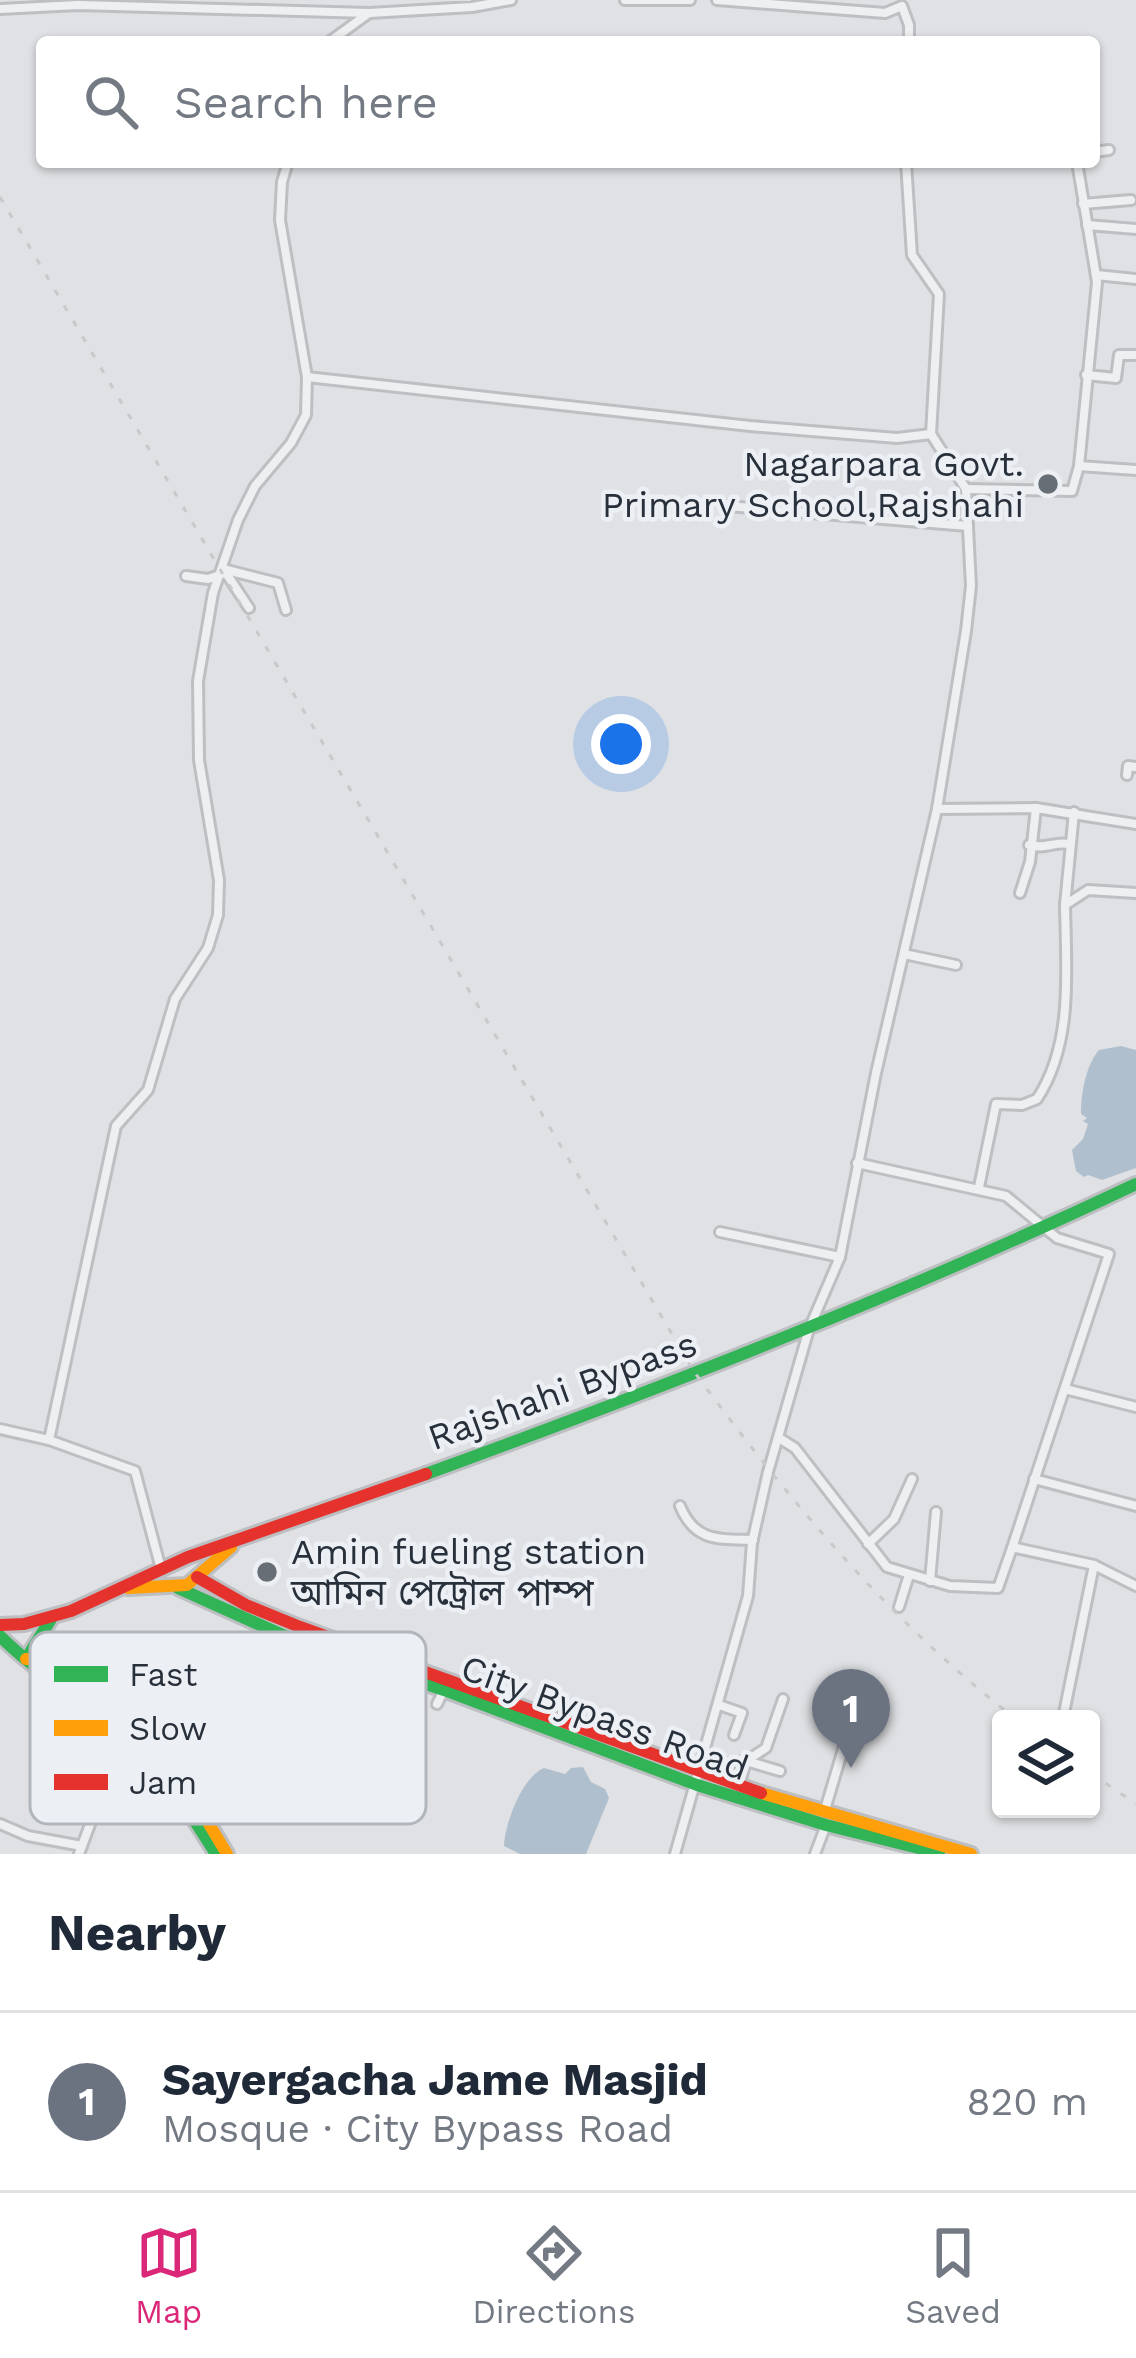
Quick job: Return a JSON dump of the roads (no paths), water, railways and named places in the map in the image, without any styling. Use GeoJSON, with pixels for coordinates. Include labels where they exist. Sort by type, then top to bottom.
{"type":"FeatureCollection","features":[{"type":"Feature","properties":{"kind":"main road","name":"Rajshahi Bypass"},"geometry":{"type":"LineString","coordinates":[[0,1625],[52,1618],[188,1556],[234,1544],[809,1329],[1045,1229],[1136,1184]]}},
{"type":"Feature","properties":{"kind":"main road"},"geometry":{"type":"LineString","coordinates":[[178,1588],[234,1544]]}},
{"type":"Feature","properties":{"kind":"main road"},"geometry":{"type":"LineString","coordinates":[[188,1556],[197,1577],[215,1589],[317,1632]]}},
{"type":"Feature","properties":{"kind":"main road","name":"City Bypass Road"},"geometry":{"type":"LineString","coordinates":[[115,1589],[178,1588],[276,1632]]}},
{"type":"Feature","properties":{"kind":"main road"},"geometry":{"type":"LineString","coordinates":[[43,1632],[52,1618]]}},
{"type":"Feature","properties":{"kind":"main road"},"geometry":{"type":"LineString","coordinates":[[0,1636],[30,1665]]}},
{"type":"Feature","properties":{"kind":"main road"},"geometry":{"type":"LineString","coordinates":[[26,1659],[30,1653]]}},
{"type":"Feature","properties":{"kind":"main road"},"geometry":{"type":"LineString","coordinates":[[26,1659],[30,1659]]}},
{"type":"Feature","properties":{"kind":"main road"},"geometry":{"type":"LineString","coordinates":[[426,1674],[698,1779],[738,1787],[825,1819],[971,1854]]}},
{"type":"Feature","properties":{"kind":"main road","name":"City Bypass Road"},"geometry":{"type":"LineString","coordinates":[[426,1684],[698,1779],[942,1854]]}},
{"type":"Feature","properties":{"kind":"main road"},"geometry":{"type":"LineString","coordinates":[[197,1824],[216,1854]]}},
{"type":"Feature","properties":{"kind":"main road"},"geometry":{"type":"LineString","coordinates":[[209,1824],[227,1854]]}},
{"type":"Feature","properties":{"kind":"street"},"geometry":{"type":"LineString","coordinates":[[0,9],[21,3],[369,13],[511,0]]}},
{"type":"Feature","properties":{"kind":"street"},"geometry":{"type":"LineString","coordinates":[[626,0],[690,0]]}},
{"type":"Feature","properties":{"kind":"street"},"geometry":{"type":"LineString","coordinates":[[717,0],[885,13],[901,3],[909,36]]}},
{"type":"Feature","properties":{"kind":"street"},"geometry":{"type":"LineString","coordinates":[[337,36],[369,13]]}},
{"type":"Feature","properties":{"kind":"street"},"geometry":{"type":"LineString","coordinates":[[1100,151],[1109,150]]}},
{"type":"Feature","properties":{"kind":"street"},"geometry":{"type":"LineString","coordinates":[[49,1440],[116,1126],[148,1090],[175,999],[208,948],[218,915],[219,880],[199,760],[198,681],[213,593],[255,486],[291,443],[306,415],[307,376],[280,220],[286,168]]}},
{"type":"Feature","properties":{"kind":"street"},"geometry":{"type":"LineString","coordinates":[[675,1854],[748,1597],[753,1540],[809,1329],[840,1257],[937,809],[971,586],[966,489],[931,434],[939,294],[912,255],[906,168]]}},
{"type":"Feature","properties":{"kind":"street"},"geometry":{"type":"LineString","coordinates":[[966,489],[1072,491],[1079,466],[1096,275],[1078,168]]}},
{"type":"Feature","properties":{"kind":"street"},"geometry":{"type":"LineString","coordinates":[[1083,205],[1131,200]]}},
{"type":"Feature","properties":{"kind":"street"},"geometry":{"type":"LineString","coordinates":[[1087,225],[1136,229]]}},
{"type":"Feature","properties":{"kind":"street"},"geometry":{"type":"LineString","coordinates":[[1096,275],[1136,279]]}},
{"type":"Feature","properties":{"kind":"street"},"geometry":{"type":"LineString","coordinates":[[1086,375],[1116,378],[1118,355],[1136,355]]}},
{"type":"Feature","properties":{"kind":"street"},"geometry":{"type":"LineString","coordinates":[[307,376],[750,426],[897,438],[931,434]]}},
{"type":"Feature","properties":{"kind":"street"},"geometry":{"type":"LineString","coordinates":[[1079,466],[1136,470]]}},
{"type":"Feature","properties":{"kind":"street"},"geometry":{"type":"LineString","coordinates":[[727,506],[968,526]]}},
{"type":"Feature","properties":{"kind":"street"},"geometry":{"type":"LineString","coordinates":[[222,572],[249,608]]}},
{"type":"Feature","properties":{"kind":"street"},"geometry":{"type":"LineString","coordinates":[[186,576],[208,579],[222,572],[278,583],[286,610]]}},
{"type":"Feature","properties":{"kind":"street"},"geometry":{"type":"LineString","coordinates":[[1127,775],[1129,766],[1136,767]]}},
{"type":"Feature","properties":{"kind":"street"},"geometry":{"type":"LineString","coordinates":[[937,809],[1036,808],[1136,824]]}},
{"type":"Feature","properties":{"kind":"street"},"geometry":{"type":"LineString","coordinates":[[1020,893],[1030,862],[1036,808]]}},
{"type":"Feature","properties":{"kind":"street"},"geometry":{"type":"LineString","coordinates":[[980,1187],[996,1104],[1022,1105],[1037,1099],[1057,1059],[1066,998],[1065,904],[1074,812]]}},
{"type":"Feature","properties":{"kind":"street"},"geometry":{"type":"LineString","coordinates":[[1029,845],[1069,844]]}},
{"type":"Feature","properties":{"kind":"street"},"geometry":{"type":"LineString","coordinates":[[1065,904],[1088,890],[1136,893]]}},
{"type":"Feature","properties":{"kind":"street"},"geometry":{"type":"LineString","coordinates":[[904,954],[956,965]]}},
{"type":"Feature","properties":{"kind":"street"},"geometry":{"type":"LineString","coordinates":[[779,1438],[795,1448],[887,1568],[958,1587],[998,1588],[1109,1254],[1057,1238],[1006,1196],[857,1163]]}},
{"type":"Feature","properties":{"kind":"street"},"geometry":{"type":"LineString","coordinates":[[720,1232],[840,1257]]}},
{"type":"Feature","properties":{"kind":"street"},"geometry":{"type":"LineString","coordinates":[[1065,1389],[1136,1407]]}},
{"type":"Feature","properties":{"kind":"street"},"geometry":{"type":"LineString","coordinates":[[0,1429],[49,1440],[135,1471],[161,1569]]}},
{"type":"Feature","properties":{"kind":"street"},"geometry":{"type":"LineString","coordinates":[[868,1544],[894,1519],[912,1479]]}},
{"type":"Feature","properties":{"kind":"street"},"geometry":{"type":"LineString","coordinates":[[1034,1479],[1136,1506]]}},
{"type":"Feature","properties":{"kind":"street"},"geometry":{"type":"LineString","coordinates":[[680,1506],[688,1525],[704,1535],[753,1540]]}},
{"type":"Feature","properties":{"kind":"street"},"geometry":{"type":"LineString","coordinates":[[930,1580],[936,1512]]}},
{"type":"Feature","properties":{"kind":"street"},"geometry":{"type":"LineString","coordinates":[[1012,1548],[1094,1564],[1136,1586]]}},
{"type":"Feature","properties":{"kind":"street"},"geometry":{"type":"LineString","coordinates":[[1065,1710],[1094,1564]]}},
{"type":"Feature","properties":{"kind":"street"},"geometry":{"type":"LineString","coordinates":[[899,1606],[909,1575]]}},
{"type":"Feature","properties":{"kind":"street"},"geometry":{"type":"LineString","coordinates":[[436,1704],[444,1690]]}},
{"type":"Feature","properties":{"kind":"street"},"geometry":{"type":"LineString","coordinates":[[738,1787],[746,1761],[766,1748],[783,1699]]}},
{"type":"Feature","properties":{"kind":"street"},"geometry":{"type":"LineString","coordinates":[[719,1706],[742,1713],[734,1735]]}},
{"type":"Feature","properties":{"kind":"street"},"geometry":{"type":"LineString","coordinates":[[814,1854],[855,1709]]}},
{"type":"Feature","properties":{"kind":"street"},"geometry":{"type":"LineString","coordinates":[[698,1779],[716,1765],[746,1761],[780,1771]]}},
{"type":"Feature","properties":{"kind":"street"},"geometry":{"type":"LineString","coordinates":[[0,1824],[80,1850]]}},
{"type":"Feature","properties":{"kind":"water"},"geometry":{"type":"Polygon","coordinates":[[[1121,1046],[1136,1050],[1136,1168],[1102,1180],[1084,1177],[1076,1171],[1072,1150],[1083,1139],[1088,1124],[1081,1114],[1085,1080],[1099,1050],[1121,1046]]]}},
{"type":"Feature","properties":{"kind":"water"},"geometry":{"type":"Polygon","coordinates":[[[583,1767],[609,1798],[586,1854],[520,1854],[504,1846],[516,1802],[536,1773],[544,1768],[565,1774],[583,1767]]]}},
{"type":"Feature","properties":{"kind":"railway"},"geometry":{"type":"LineString","coordinates":[[0,197],[695,1373],[843,1557],[926,1642],[1005,1710]]}},
{"type":"Feature","properties":{"kind":"railway"},"geometry":{"type":"LineString","coordinates":[[1100,1779],[1136,1804]]}},
{"type":"Feature","properties":{"kind":"place","name":"Nagarpara Govt. Primary School,Rajshahi"},"geometry":{"type":"Point","coordinates":[1048,484]}},
{"type":"Feature","properties":{"kind":"place","name":"Amin fueling station আমিন পেট্রোল পাম্প"},"geometry":{"type":"Point","coordinates":[267,1572]}},
{"type":"Feature","properties":{"kind":"place","name":"Sayergacha Jame Masjid"},"geometry":{"type":"Point","coordinates":[851,1768]}}]}
